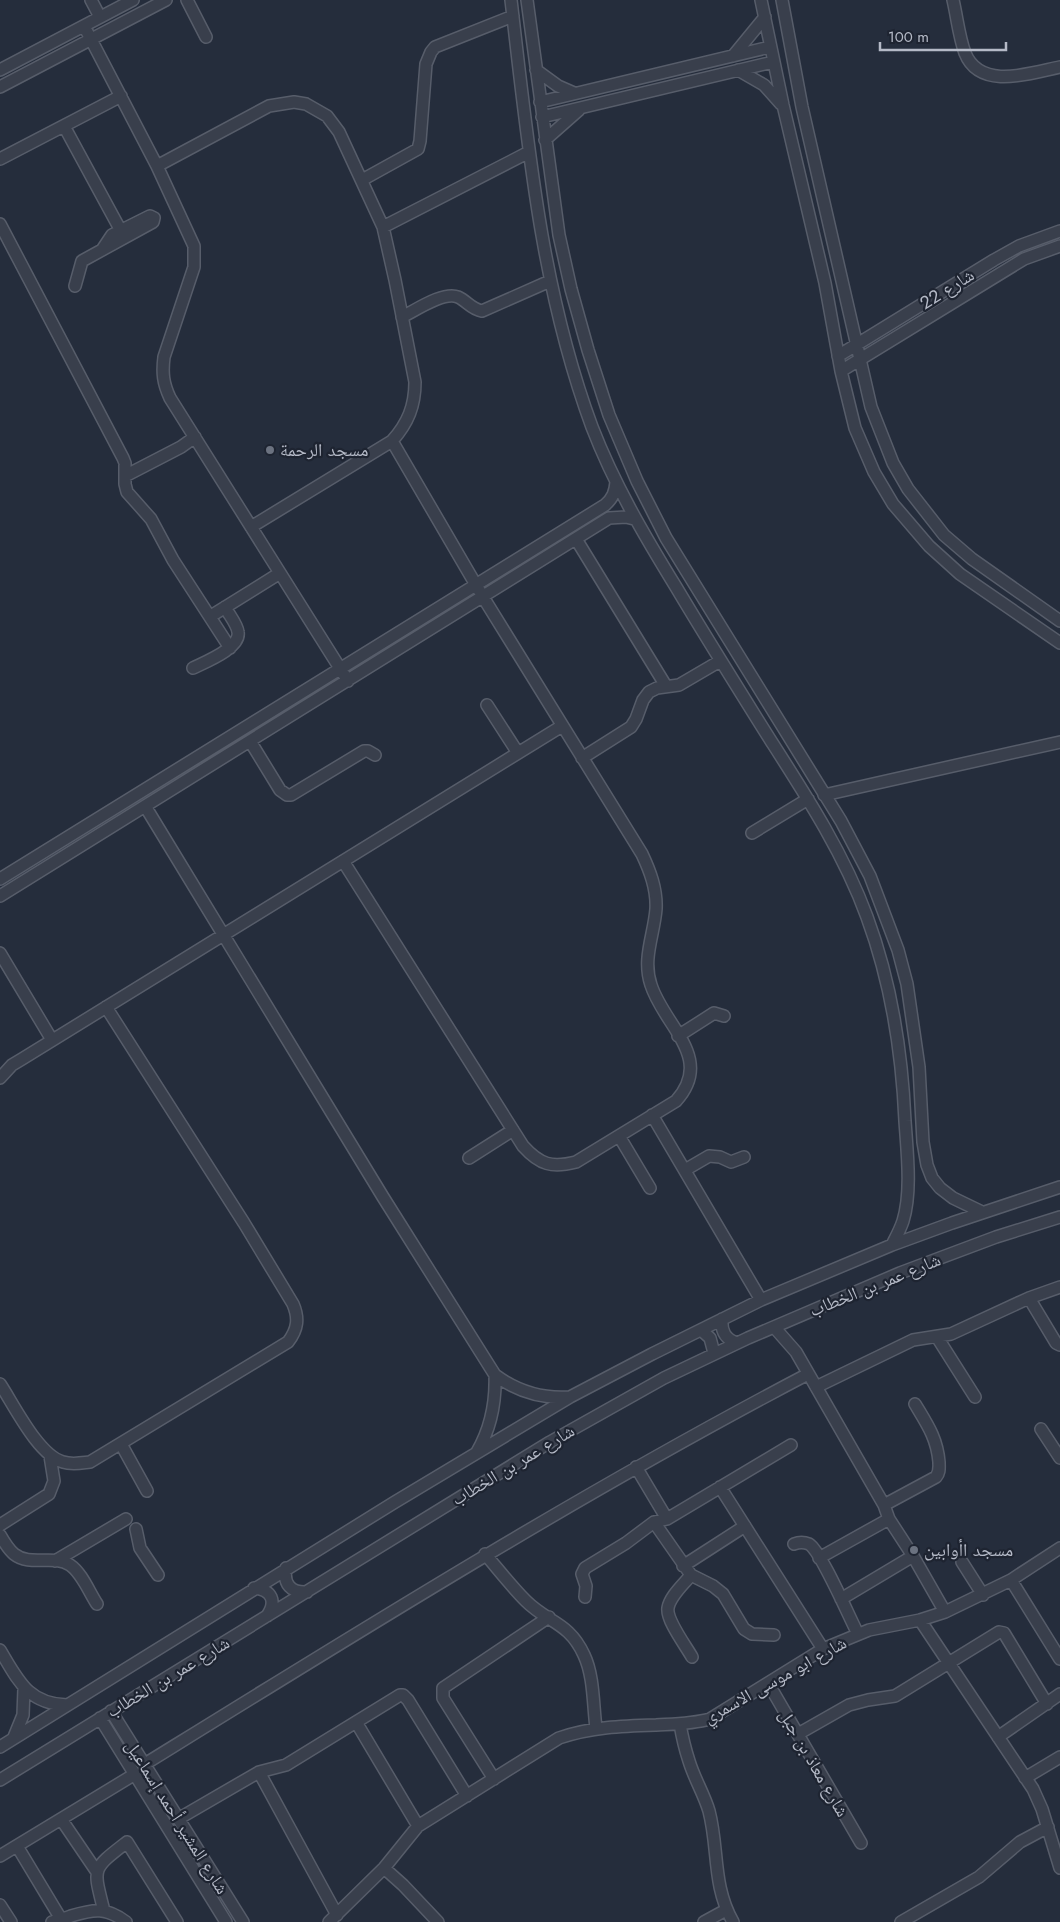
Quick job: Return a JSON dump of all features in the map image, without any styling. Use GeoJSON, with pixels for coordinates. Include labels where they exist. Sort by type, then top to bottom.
{"type":"FeatureCollection","features":[{"type":"Feature","properties":{"kind":"street"},"geometry":{"type":"LineString","coordinates":[[91,0],[100,17]]}},
{"type":"Feature","properties":{"kind":"street"},"geometry":{"type":"LineString","coordinates":[[0,70],[133,0]]}},
{"type":"Feature","properties":{"kind":"street"},"geometry":{"type":"LineString","coordinates":[[0,87],[166,0]]}},
{"type":"Feature","properties":{"kind":"street"},"geometry":{"type":"LineString","coordinates":[[187,0],[206,37]]}},
{"type":"Feature","properties":{"kind":"street"},"geometry":{"type":"LineString","coordinates":[[511,0],[540,234],[569,355],[592,426],[634,519],[720,661],[808,799],[848,873],[867,916],[886,979],[899,1047],[903,1085],[907,1162],[906,1206],[904,1219],[892,1245]]}},
{"type":"Feature","properties":{"kind":"street"},"geometry":{"type":"LineString","coordinates":[[526,0],[559,235],[571,289],[596,377],[624,451],[650,510],[856,848],[883,909],[898,950],[907,984],[919,1067],[923,1142],[927,1165],[932,1178],[940,1188],[953,1198],[982,1212]]}},
{"type":"Feature","properties":{"kind":"street"},"geometry":{"type":"LineString","coordinates":[[761,0],[773,62],[825,283],[838,356],[855,428],[874,472],[893,504],[929,546],[960,574],[1060,643]]}},
{"type":"Feature","properties":{"kind":"street"},"geometry":{"type":"LineString","coordinates":[[782,0],[802,107],[871,407],[893,463],[908,489],[944,534],[972,559],[1060,621]]}},
{"type":"Feature","properties":{"kind":"street"},"geometry":{"type":"LineString","coordinates":[[953,0],[966,54],[972,64],[980,71],[993,76],[1006,77],[1060,67]]}},
{"type":"Feature","properties":{"kind":"street"},"geometry":{"type":"LineString","coordinates":[[362,180],[418,149],[426,64],[435,47],[513,16]]}},
{"type":"Feature","properties":{"kind":"street"},"geometry":{"type":"LineString","coordinates":[[733,56],[765,17]]}},
{"type":"Feature","properties":{"kind":"street"},"geometry":{"type":"LineString","coordinates":[[84,26],[157,166],[194,246],[194,266],[164,357],[162,371],[164,385],[194,437],[348,681]]}},
{"type":"Feature","properties":{"kind":"street"},"geometry":{"type":"LineString","coordinates":[[540,102],[770,47]]}},
{"type":"Feature","properties":{"kind":"street"},"geometry":{"type":"LineString","coordinates":[[542,118],[773,62]]}},
{"type":"Feature","properties":{"kind":"street"},"geometry":{"type":"LineString","coordinates":[[536,70],[558,86],[574,93]]}},
{"type":"Feature","properties":{"kind":"street"},"geometry":{"type":"LineString","coordinates":[[738,70],[764,84],[783,106]]}},
{"type":"Feature","properties":{"kind":"street"},"geometry":{"type":"LineString","coordinates":[[0,159],[121,96]]}},
{"type":"Feature","properties":{"kind":"street"},"geometry":{"type":"LineString","coordinates":[[157,166],[269,106],[294,102],[306,104],[317,109],[334,124],[383,227],[415,382],[415,395],[408,420],[392,441],[251,528]]}},
{"type":"Feature","properties":{"kind":"street"},"geometry":{"type":"LineString","coordinates":[[545,140],[582,108]]}},
{"type":"Feature","properties":{"kind":"street"},"geometry":{"type":"LineString","coordinates":[[64,126],[127,230],[102,250],[82,261],[75,286]]}},
{"type":"Feature","properties":{"kind":"street"},"geometry":{"type":"LineString","coordinates":[[383,227],[529,152]]}},
{"type":"Feature","properties":{"kind":"street"},"geometry":{"type":"LineString","coordinates":[[0,224],[123,458],[126,470],[127,492],[151,519],[176,566],[211,616],[230,648]]}},
{"type":"Feature","properties":{"kind":"street","name":"شارع 22"},"geometry":{"type":"LineString","coordinates":[[838,356],[1019,246],[1060,232]]}},
{"type":"Feature","properties":{"kind":"street","name":"شارع 22"},"geometry":{"type":"LineString","coordinates":[[842,371],[1024,259],[1060,246]]}},
{"type":"Feature","properties":{"kind":"street"},"geometry":{"type":"LineString","coordinates":[[402,317],[446,295],[462,299],[474,310],[482,311],[550,281]]}},
{"type":"Feature","properties":{"kind":"street"},"geometry":{"type":"LineString","coordinates":[[569,355],[582,356],[588,350]]}},
{"type":"Feature","properties":{"kind":"street"},"geometry":{"type":"LineString","coordinates":[[578,383],[582,374],[592,374],[596,377]]}},
{"type":"Feature","properties":{"kind":"street"},"geometry":{"type":"LineString","coordinates":[[125,476],[181,447],[194,437]]}},
{"type":"Feature","properties":{"kind":"street"},"geometry":{"type":"LineString","coordinates":[[343,861],[523,1146],[533,1157],[547,1164],[562,1166],[576,1162],[676,1101],[684,1091],[690,1080],[692,1067],[689,1055],[655,995],[648,974],[648,951],[656,910],[649,868],[483,597],[392,441]]}},
{"type":"Feature","properties":{"kind":"street"},"geometry":{"type":"LineString","coordinates":[[0,878],[605,505],[615,491],[616,482]]}},
{"type":"Feature","properties":{"kind":"street"},"geometry":{"type":"LineString","coordinates":[[0,896],[609,518],[626,517],[634,519]]}},
{"type":"Feature","properties":{"kind":"street"},"geometry":{"type":"LineString","coordinates":[[576,539],[666,686]]}},
{"type":"Feature","properties":{"kind":"street"},"geometry":{"type":"LineString","coordinates":[[211,616],[280,573]]}},
{"type":"Feature","properties":{"kind":"street"},"geometry":{"type":"LineString","coordinates":[[193,668],[230,648],[236,641],[238,633],[225,607]]}},
{"type":"Feature","properties":{"kind":"street"},"geometry":{"type":"LineString","coordinates":[[696,620],[710,610]]}},
{"type":"Feature","properties":{"kind":"street"},"geometry":{"type":"LineString","coordinates":[[582,758],[631,727],[643,700],[649,692],[657,688],[679,685],[720,661]]}},
{"type":"Feature","properties":{"kind":"street"},"geometry":{"type":"LineString","coordinates":[[487,705],[518,753]]}},
{"type":"Feature","properties":{"kind":"street"},"geometry":{"type":"LineString","coordinates":[[0,1078],[12,1065],[562,726]]}},
{"type":"Feature","properties":{"kind":"street"},"geometry":{"type":"LineString","coordinates":[[250,742],[280,790],[287,795],[291,795],[364,751],[375,755]]}},
{"type":"Feature","properties":{"kind":"street"},"geometry":{"type":"LineString","coordinates":[[824,795],[1060,742]]}},
{"type":"Feature","properties":{"kind":"street"},"geometry":{"type":"LineString","coordinates":[[752,833],[808,799]]}},
{"type":"Feature","properties":{"kind":"street"},"geometry":{"type":"LineString","coordinates":[[145,806],[383,1197],[495,1375],[512,1386],[530,1394],[570,1397]]}},
{"type":"Feature","properties":{"kind":"street"},"geometry":{"type":"LineString","coordinates":[[867,916],[883,909]]}},
{"type":"Feature","properties":{"kind":"street"},"geometry":{"type":"LineString","coordinates":[[0,953],[52,1040]]}},
{"type":"Feature","properties":{"kind":"street"},"geometry":{"type":"LineString","coordinates":[[0,1384],[38,1444],[50,1456],[62,1462],[76,1464],[90,1462],[288,1342],[295,1334],[298,1324],[297,1313],[293,1304],[239,1215],[106,1007]]}},
{"type":"Feature","properties":{"kind":"street"},"geometry":{"type":"LineString","coordinates":[[678,1036],[714,1013],[724,1016]]}},
{"type":"Feature","properties":{"kind":"street"},"geometry":{"type":"LineString","coordinates":[[652,1115],[761,1300]]}},
{"type":"Feature","properties":{"kind":"street"},"geometry":{"type":"LineString","coordinates":[[469,1158],[513,1130]]}},
{"type":"Feature","properties":{"kind":"street"},"geometry":{"type":"LineString","coordinates":[[619,1136],[650,1188]]}},
{"type":"Feature","properties":{"kind":"street"},"geometry":{"type":"LineString","coordinates":[[685,1170],[709,1156],[720,1157],[731,1162],[744,1157]]}},
{"type":"Feature","properties":{"kind":"street","name":"شارع عمر بن الخطاب"},"geometry":{"type":"LineString","coordinates":[[0,1747],[286,1568],[570,1397],[761,1300],[892,1245],[1060,1186]]}},
{"type":"Feature","properties":{"kind":"street","name":"شارع عمر بن الخطاب"},"geometry":{"type":"LineString","coordinates":[[0,1780],[550,1442],[635,1393],[736,1343],[900,1273],[996,1237],[1060,1217]]}},
{"type":"Feature","properties":{"kind":"street"},"geometry":{"type":"LineString","coordinates":[[816,1387],[913,1340],[951,1334],[1029,1298],[1060,1287]]}},
{"type":"Feature","properties":{"kind":"street"},"geometry":{"type":"LineString","coordinates":[[1029,1298],[1056,1343],[1060,1345]]}},
{"type":"Feature","properties":{"kind":"street"},"geometry":{"type":"LineString","coordinates":[[722,1319],[722,1328],[725,1336],[730,1341],[736,1343]]}},
{"type":"Feature","properties":{"kind":"street"},"geometry":{"type":"LineString","coordinates":[[774,1326],[796,1352],[884,1506],[889,1519],[945,1612]]}},
{"type":"Feature","properties":{"kind":"street"},"geometry":{"type":"LineString","coordinates":[[701,1330],[710,1338],[714,1354]]}},
{"type":"Feature","properties":{"kind":"street"},"geometry":{"type":"LineString","coordinates":[[937,1337],[975,1397]]}},
{"type":"Feature","properties":{"kind":"street"},"geometry":{"type":"LineString","coordinates":[[145,1764],[485,1554],[636,1467],[808,1374]]}},
{"type":"Feature","properties":{"kind":"street"},"geometry":{"type":"LineString","coordinates":[[476,1454],[486,1436],[493,1412],[495,1375]]}},
{"type":"Feature","properties":{"kind":"street"},"geometry":{"type":"LineString","coordinates":[[884,1506],[936,1477],[940,1471],[934,1435],[915,1404]]}},
{"type":"Feature","properties":{"kind":"street"},"geometry":{"type":"LineString","coordinates":[[1041,1429],[1060,1458]]}},
{"type":"Feature","properties":{"kind":"street"},"geometry":{"type":"LineString","coordinates":[[120,1444],[148,1491]]}},
{"type":"Feature","properties":{"kind":"street"},"geometry":{"type":"LineString","coordinates":[[585,1597],[586,1586],[582,1574],[585,1568],[626,1543],[654,1522],[667,1519],[791,1445]]}},
{"type":"Feature","properties":{"kind":"street"},"geometry":{"type":"LineString","coordinates":[[0,1525],[49,1494],[54,1481],[50,1456]]}},
{"type":"Feature","properties":{"kind":"street"},"geometry":{"type":"LineString","coordinates":[[636,1467],[667,1519]]}},
{"type":"Feature","properties":{"kind":"street"},"geometry":{"type":"LineString","coordinates":[[720,1487],[823,1649]]}},
{"type":"Feature","properties":{"kind":"street"},"geometry":{"type":"LineString","coordinates":[[55,1560],[126,1518]]}},
{"type":"Feature","properties":{"kind":"street"},"geometry":{"type":"LineString","coordinates":[[819,1558],[889,1519]]}},
{"type":"Feature","properties":{"kind":"street"},"geometry":{"type":"LineString","coordinates":[[654,1522],[687,1571],[718,1589],[744,1629],[748,1632],[774,1636]]}},
{"type":"Feature","properties":{"kind":"street"},"geometry":{"type":"LineString","coordinates":[[692,1657],[670,1619],[668,1607],[687,1571],[745,1526]]}},
{"type":"Feature","properties":{"kind":"street"},"geometry":{"type":"LineString","coordinates":[[136,1529],[140,1548],[158,1575]]}},
{"type":"Feature","properties":{"kind":"street"},"geometry":{"type":"LineString","coordinates":[[0,1536],[18,1557],[25,1560],[62,1561],[75,1569],[96,1604]]}},
{"type":"Feature","properties":{"kind":"street"},"geometry":{"type":"LineString","coordinates":[[794,1544],[799,1542],[809,1544],[819,1558],[858,1634]]}},
{"type":"Feature","properties":{"kind":"street","name":"شارع ابو موسى الاسمري"},"geometry":{"type":"LineString","coordinates":[[333,1918],[384,1868],[418,1826],[559,1738],[596,1728],[680,1724],[710,1719],[823,1649],[858,1634],[894,1624],[920,1620],[945,1612],[1011,1580],[1060,1548]]}},
{"type":"Feature","properties":{"kind":"street"},"geometry":{"type":"LineString","coordinates":[[485,1554],[525,1600],[569,1631],[578,1644],[585,1657],[596,1728]]}},
{"type":"Feature","properties":{"kind":"street"},"geometry":{"type":"LineString","coordinates":[[841,1599],[913,1556]]}},
{"type":"Feature","properties":{"kind":"street"},"geometry":{"type":"LineString","coordinates":[[962,1562],[983,1595]]}},
{"type":"Feature","properties":{"kind":"street"},"geometry":{"type":"LineString","coordinates":[[286,1568],[286,1584],[292,1590],[299,1593],[307,1592]]}},
{"type":"Feature","properties":{"kind":"street"},"geometry":{"type":"LineString","coordinates":[[1011,1580],[1060,1659]]}},
{"type":"Feature","properties":{"kind":"street"},"geometry":{"type":"LineString","coordinates":[[254,1588],[262,1589],[269,1594],[273,1601],[272,1609],[267,1616]]}},
{"type":"Feature","properties":{"kind":"street"},"geometry":{"type":"LineString","coordinates":[[494,1779],[443,1698],[442,1688],[549,1617]]}},
{"type":"Feature","properties":{"kind":"street"},"geometry":{"type":"LineString","coordinates":[[920,1620],[1038,1798],[1060,1868]]}},
{"type":"Feature","properties":{"kind":"street"},"geometry":{"type":"LineString","coordinates":[[798,1734],[849,1705],[895,1696],[998,1632],[1002,1632],[1047,1704]]}},
{"type":"Feature","properties":{"kind":"street"},"geometry":{"type":"LineString","coordinates":[[0,1650],[24,1688],[44,1702],[55,1705],[67,1705]]}},
{"type":"Feature","properties":{"kind":"street","name":"شارع معاذ بن جبل"},"geometry":{"type":"LineString","coordinates":[[768,1683],[861,1843]]}},
{"type":"Feature","properties":{"kind":"street"},"geometry":{"type":"LineString","coordinates":[[14,1739],[23,1715],[24,1688]]}},
{"type":"Feature","properties":{"kind":"street"},"geometry":{"type":"LineString","coordinates":[[998,1737],[1060,1694]]}},
{"type":"Feature","properties":{"kind":"street"},"geometry":{"type":"LineString","coordinates":[[178,1819],[259,1772],[286,1765],[396,1696],[403,1695],[467,1796]]}},
{"type":"Feature","properties":{"kind":"street","name":"شارع المشير أحمد إسماعيل"},"geometry":{"type":"LineString","coordinates":[[111,1711],[242,1922]]}},
{"type":"Feature","properties":{"kind":"street","name":"شارع المشير أحمد إسماعيل"},"geometry":{"type":"LineString","coordinates":[[100,1718],[226,1922]]}},
{"type":"Feature","properties":{"kind":"street"},"geometry":{"type":"LineString","coordinates":[[356,1722],[418,1826]]}},
{"type":"Feature","properties":{"kind":"street"},"geometry":{"type":"LineString","coordinates":[[680,1724],[689,1762],[709,1811],[714,1836],[720,1890],[726,1910],[733,1922]]}},
{"type":"Feature","properties":{"kind":"street"},"geometry":{"type":"LineString","coordinates":[[1025,1778],[1060,1757]]}},
{"type":"Feature","properties":{"kind":"street"},"geometry":{"type":"LineString","coordinates":[[259,1772],[333,1918]]}},
{"type":"Feature","properties":{"kind":"street"},"geometry":{"type":"LineString","coordinates":[[0,1856],[135,1774]]}},
{"type":"Feature","properties":{"kind":"street"},"geometry":{"type":"LineString","coordinates":[[61,1819],[97,1872]]}},
{"type":"Feature","properties":{"kind":"street"},"geometry":{"type":"LineString","coordinates":[[901,1922],[979,1876],[1020,1842],[1048,1827]]}},
{"type":"Feature","properties":{"kind":"street"},"geometry":{"type":"LineString","coordinates":[[104,1911],[97,1881],[97,1872],[102,1862],[127,1842],[177,1922]]}},
{"type":"Feature","properties":{"kind":"street"},"geometry":{"type":"LineString","coordinates":[[17,1846],[57,1921],[76,1918],[98,1910],[110,1912],[126,1922]]}},
{"type":"Feature","properties":{"kind":"street"},"geometry":{"type":"LineString","coordinates":[[384,1868],[438,1922]]}},
{"type":"Feature","properties":{"kind":"street"},"geometry":{"type":"LineString","coordinates":[[0,1904],[11,1922]]}},
{"type":"Feature","properties":{"kind":"street"},"geometry":{"type":"LineString","coordinates":[[704,1922],[726,1910]]}},
{"type":"Feature","properties":{"kind":"place","name":"مسجد الرحمة"},"geometry":{"type":"Point","coordinates":[270,450]}},
{"type":"Feature","properties":{"kind":"place","name":"مسجد اأوابين"},"geometry":{"type":"Point","coordinates":[914,1550]}}]}
